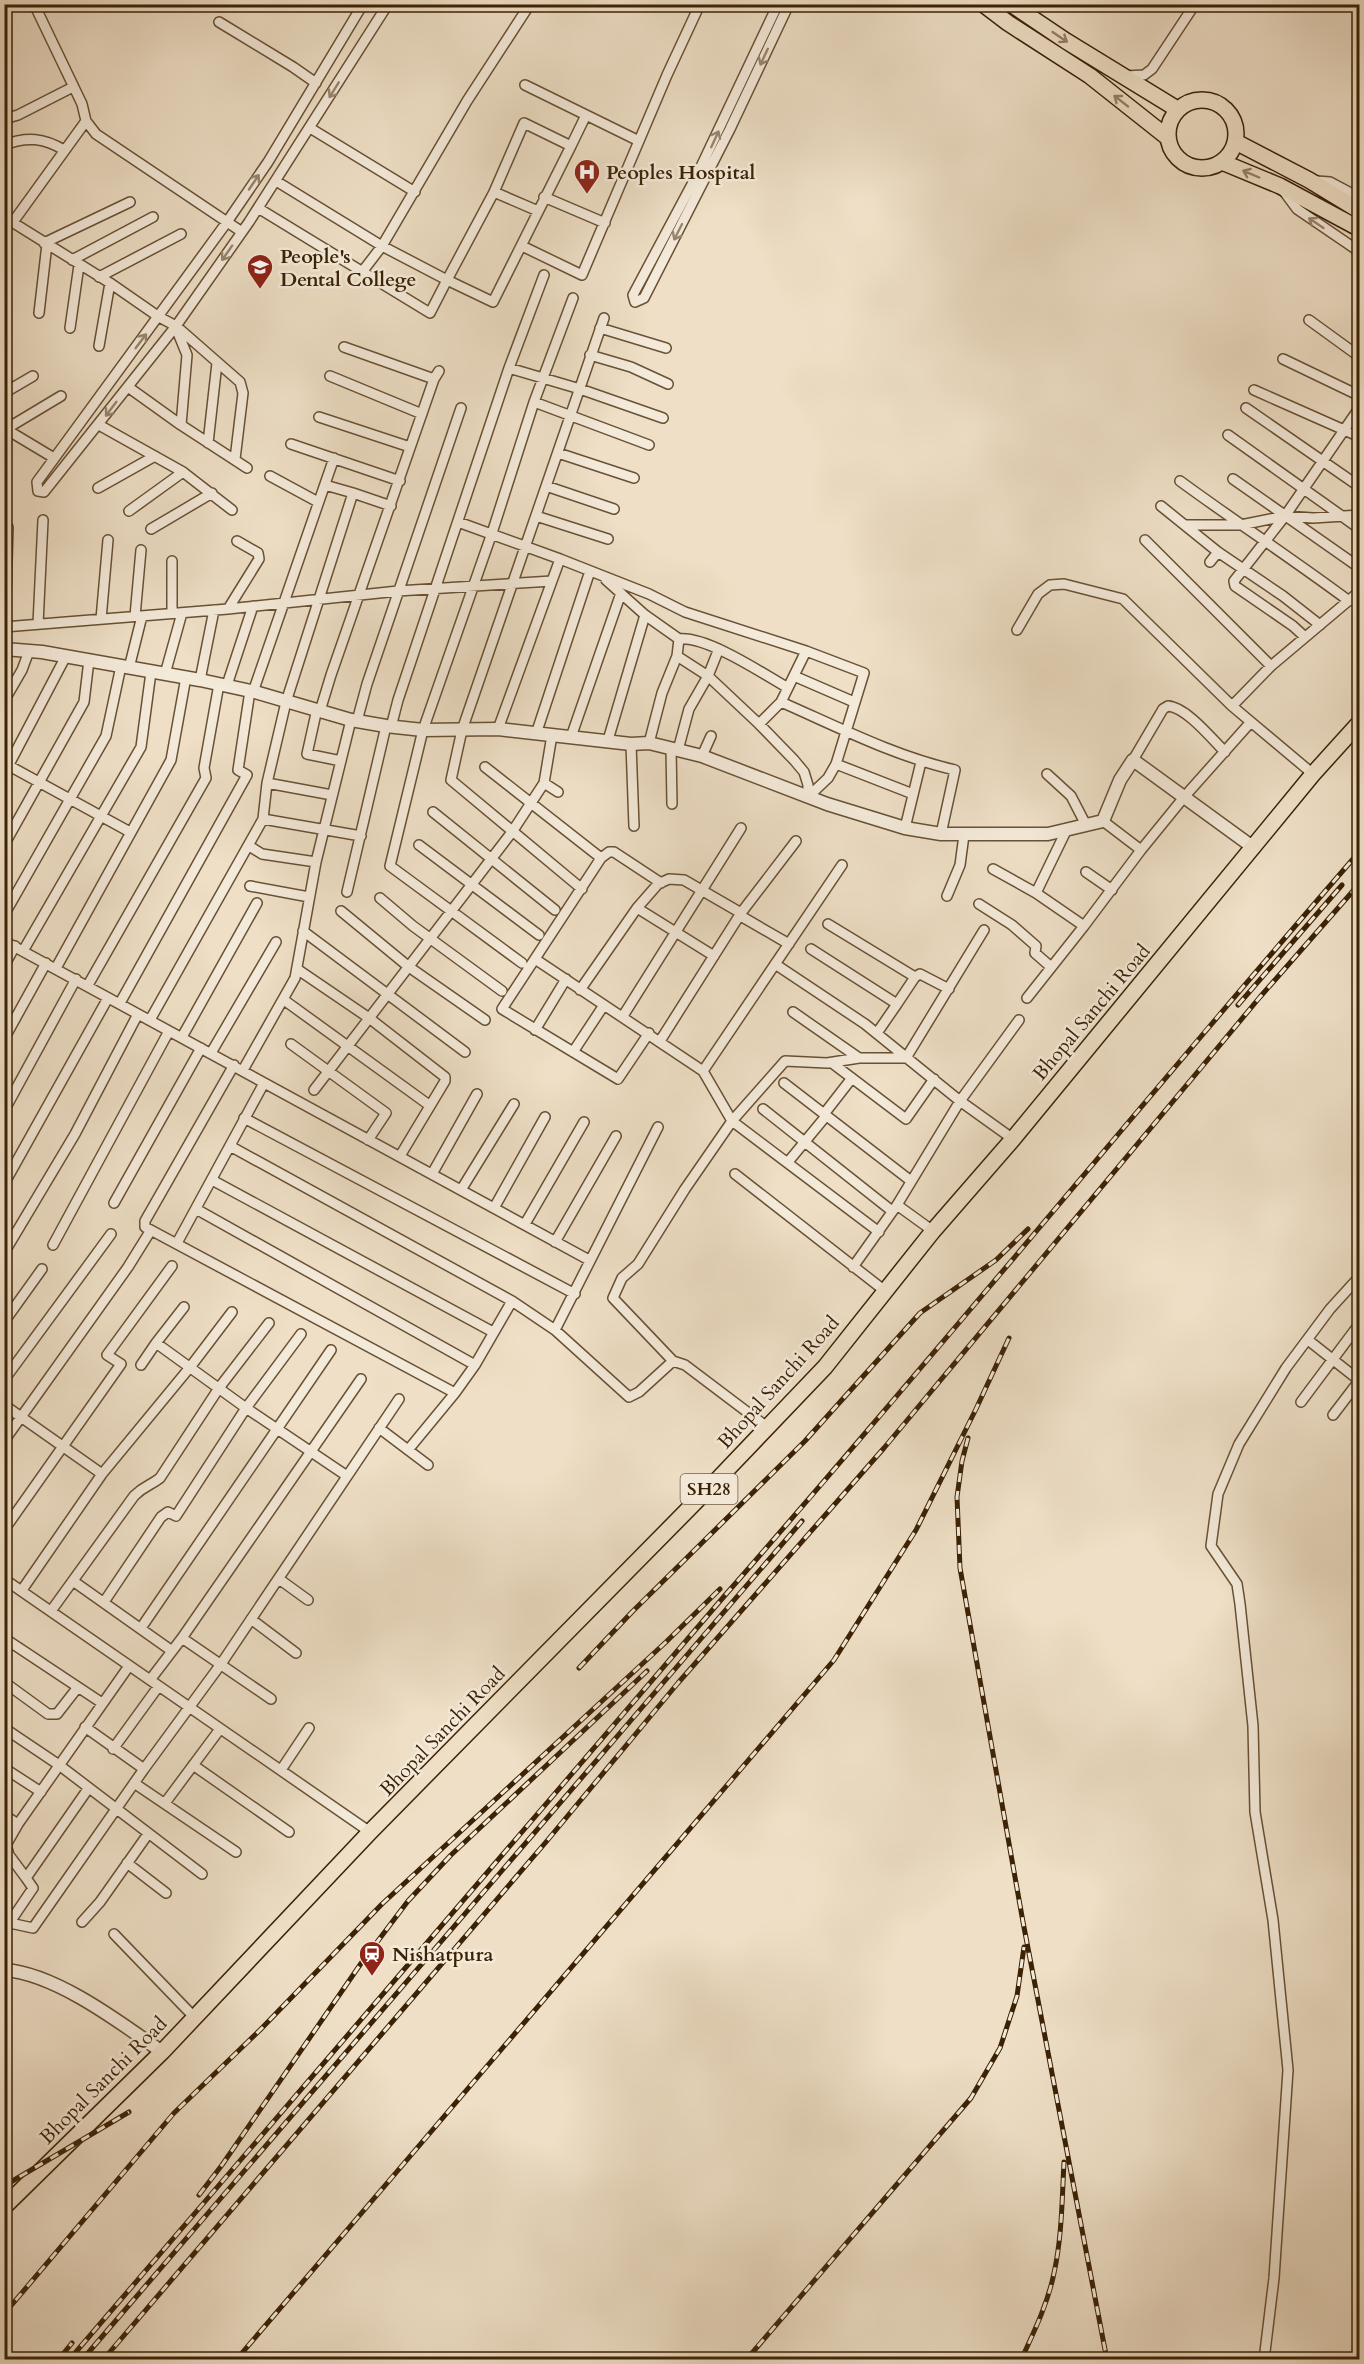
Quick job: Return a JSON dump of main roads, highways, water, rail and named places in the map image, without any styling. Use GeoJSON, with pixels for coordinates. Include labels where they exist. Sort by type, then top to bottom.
{"type":"FeatureCollection","features":[{"type":"Feature","properties":{"kind":"main road"},"geometry":{"type":"LineString","coordinates":[[983,4],[1089,76],[1167,137]]}},
{"type":"Feature","properties":{"kind":"main road"},"geometry":{"type":"LineString","coordinates":[[1011,4],[1121,76],[1177,109]]}},
{"type":"Feature","properties":{"kind":"main road"},"geometry":{"type":"LineString","coordinates":[[1197,100],[1212,101],[1225,108],[1233,118],[1236,131],[1234,145],[1222,162],[1201,168],[1186,164],[1173,153],[1167,137],[1168,126],[1177,109],[1197,100]]}},
{"type":"Feature","properties":{"kind":"main road"},"geometry":{"type":"LineString","coordinates":[[1234,145],[1309,180],[1359,211]]}},
{"type":"Feature","properties":{"kind":"main road"},"geometry":{"type":"LineString","coordinates":[[1222,162],[1280,186],[1359,228]]}},
{"type":"Feature","properties":{"kind":"main road","name":"Bhopal Sanchi Road"},"geometry":{"type":"LineString","coordinates":[[4,2207],[162,2052],[370,1833],[825,1367],[933,1231],[1013,1139],[1313,774],[1359,722]]}},
{"type":"Feature","properties":{"kind":"railway"},"geometry":{"type":"LineString","coordinates":[[69,2360],[886,1409],[1360,851]]}},
{"type":"Feature","properties":{"kind":"railway"},"geometry":{"type":"LineString","coordinates":[[103,2360],[546,1842],[678,1683],[884,1448],[1260,997],[1360,883]]}},
{"type":"Feature","properties":{"kind":"railway"},"geometry":{"type":"LineString","coordinates":[[1238,1005],[1342,885]]}},
{"type":"Feature","properties":{"kind":"railway"},"geometry":{"type":"LineString","coordinates":[[579,1668],[632,1612],[805,1441],[920,1313],[996,1260],[1028,1229]]}},
{"type":"Feature","properties":{"kind":"railway"},"geometry":{"type":"LineString","coordinates":[[236,2360],[834,1660],[916,1530],[1009,1338]]}},
{"type":"Feature","properties":{"kind":"railway"},"geometry":{"type":"LineString","coordinates":[[968,1438],[957,1497],[960,1568],[1023,1922],[1107,2360]]}},
{"type":"Feature","properties":{"kind":"railway"},"geometry":{"type":"LineString","coordinates":[[82,2360],[802,1521]]}},
{"type":"Feature","properties":{"kind":"railway"},"geometry":{"type":"LineString","coordinates":[[4,2314],[174,2113],[260,2030],[382,1904],[666,1642],[720,1589]]}},
{"type":"Feature","properties":{"kind":"railway"},"geometry":{"type":"LineString","coordinates":[[199,2195],[362,1962],[408,1901],[451,1855],[647,1671]]}},
{"type":"Feature","properties":{"kind":"railway"},"geometry":{"type":"LineString","coordinates":[[746,2360],[971,2098],[1000,2048],[1017,1996],[1024,1947]]}},
{"type":"Feature","properties":{"kind":"railway"},"geometry":{"type":"LineString","coordinates":[[4,2186],[129,2112]]}},
{"type":"Feature","properties":{"kind":"railway"},"geometry":{"type":"LineString","coordinates":[[1021,2360],[1036,2328],[1054,2273],[1060,2232],[1064,2162]]}},
{"type":"Feature","properties":{"kind":"railway"},"geometry":{"type":"LineString","coordinates":[[58,2360],[72,2343]]}},
{"type":"Feature","properties":{"kind":"place","name":"Peoples Hospital"},"geometry":{"type":"Point","coordinates":[587,195]}},
{"type":"Feature","properties":{"kind":"place","name":"People's Dental College"},"geometry":{"type":"Point","coordinates":[260,290]}},
{"type":"Feature","properties":{"kind":"place","name":"Nishatpura"},"geometry":{"type":"Point","coordinates":[372,1977]}}]}
